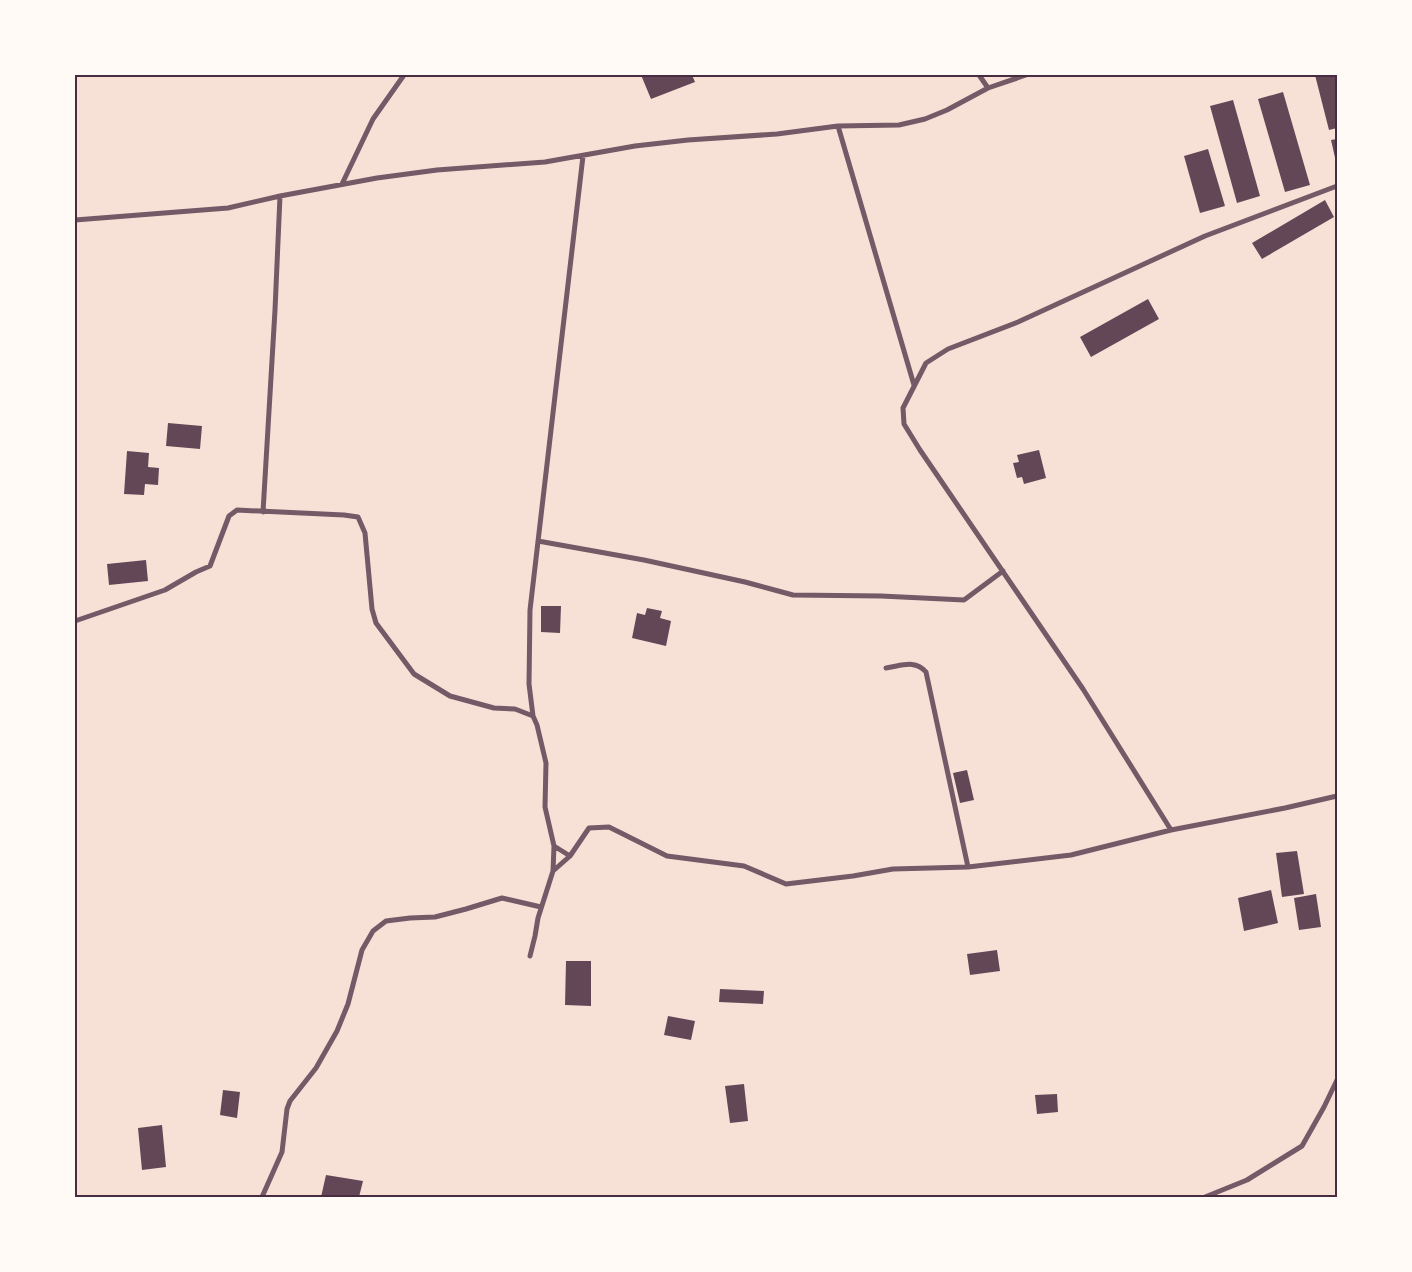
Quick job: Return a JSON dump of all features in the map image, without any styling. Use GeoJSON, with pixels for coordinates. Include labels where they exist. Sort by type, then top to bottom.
{"type":"FeatureCollection","features":[{"type":"Feature","properties":{"kind":"street"},"geometry":{"type":"LineString","coordinates":[[342,184],[373,119],[404,75]]}},
{"type":"Feature","properties":{"kind":"street"},"geometry":{"type":"LineString","coordinates":[[979,75],[988,88]]}},
{"type":"Feature","properties":{"kind":"street"},"geometry":{"type":"LineString","coordinates":[[75,220],[228,208],[342,184],[437,170],[544,162],[635,146],[688,140],[777,134],[838,126],[899,125],[925,119],[947,110],[988,88],[1026,75]]}},
{"type":"Feature","properties":{"kind":"street"},"geometry":{"type":"LineString","coordinates":[[838,126],[914,385]]}},
{"type":"Feature","properties":{"kind":"street"},"geometry":{"type":"LineString","coordinates":[[530,956],[538,918],[553,871],[554,846],[545,807],[546,763],[533,716],[529,684],[530,610],[584,156]]}},
{"type":"Feature","properties":{"kind":"street"},"geometry":{"type":"LineString","coordinates":[[1171,830],[1083,689],[920,450],[904,424],[903,408],[926,363],[948,349],[1018,322],[1205,236],[1337,186]]}},
{"type":"Feature","properties":{"kind":"street"},"geometry":{"type":"LineString","coordinates":[[263,512],[280,196]]}},
{"type":"Feature","properties":{"kind":"street"},"geometry":{"type":"LineString","coordinates":[[75,621],[165,590],[210,566],[229,516],[237,510],[358,517],[365,533],[372,609],[376,623],[414,674],[450,696],[494,708],[515,708],[533,716]]}},
{"type":"Feature","properties":{"kind":"street"},"geometry":{"type":"LineString","coordinates":[[538,541],[644,560],[736,580],[793,595],[881,596],[964,600],[1003,571]]}},
{"type":"Feature","properties":{"kind":"street"},"geometry":{"type":"LineString","coordinates":[[886,668],[913,664],[921,666],[926,672],[968,866]]}},
{"type":"Feature","properties":{"kind":"street"},"geometry":{"type":"LineString","coordinates":[[553,871],[570,856],[589,828],[609,827],[667,856],[744,866],[786,884],[893,869],[968,866],[1072,855],[1171,830],[1337,796]]}},
{"type":"Feature","properties":{"kind":"street"},"geometry":{"type":"LineString","coordinates":[[554,846],[570,856]]}},
{"type":"Feature","properties":{"kind":"street"},"geometry":{"type":"LineString","coordinates":[[262,1197],[282,1152],[287,1109],[290,1101],[316,1068],[337,1031],[348,1004],[362,950],[374,931],[386,921],[435,917],[502,898],[542,907]]}},
{"type":"Feature","properties":{"kind":"street"},"geometry":{"type":"LineString","coordinates":[[1206,1197],[1247,1180],[1302,1146],[1337,1080]]}},
{"type":"Feature","properties":{"kind":"building"},"geometry":{"type":"Polygon","coordinates":[[[641,75],[692,75],[695,82],[651,99],[641,75]]]}},
{"type":"Feature","properties":{"kind":"building"},"geometry":{"type":"Polygon","coordinates":[[[1315,75],[1337,75],[1337,128],[1329,130],[1315,75]]]}},
{"type":"Feature","properties":{"kind":"building"},"geometry":{"type":"Polygon","coordinates":[[[1283,92],[1310,185],[1285,192],[1258,99],[1283,92]]]}},
{"type":"Feature","properties":{"kind":"building"},"geometry":{"type":"Polygon","coordinates":[[[1233,100],[1260,196],[1237,203],[1210,106],[1233,100]]]}},
{"type":"Feature","properties":{"kind":"building"},"geometry":{"type":"Polygon","coordinates":[[[1337,139],[1337,161],[1336,162],[1331,140],[1337,139]]]}},
{"type":"Feature","properties":{"kind":"building"},"geometry":{"type":"Polygon","coordinates":[[[1208,149],[1225,206],[1200,213],[1184,156],[1208,149]]]}},
{"type":"Feature","properties":{"kind":"building"},"geometry":{"type":"Polygon","coordinates":[[[1325,200],[1334,217],[1262,259],[1252,243],[1325,200]]]}},
{"type":"Feature","properties":{"kind":"building"},"geometry":{"type":"Polygon","coordinates":[[[1148,299],[1159,319],[1091,357],[1080,337],[1148,299]]]}},
{"type":"Feature","properties":{"kind":"building"},"geometry":{"type":"Polygon","coordinates":[[[168,423],[202,426],[200,449],[166,446],[168,423]]]}},
{"type":"Feature","properties":{"kind":"building"},"geometry":{"type":"Polygon","coordinates":[[[1039,450],[1046,478],[1024,484],[1022,477],[1017,478],[1013,463],[1019,462],[1017,455],[1039,450]]]}},
{"type":"Feature","properties":{"kind":"building"},"geometry":{"type":"Polygon","coordinates":[[[127,451],[149,453],[148,467],[159,468],[158,485],[145,484],[144,495],[124,494],[127,451]]]}},
{"type":"Feature","properties":{"kind":"building"},"geometry":{"type":"Polygon","coordinates":[[[146,560],[148,581],[109,585],[107,564],[146,560]]]}},
{"type":"Feature","properties":{"kind":"building"},"geometry":{"type":"Polygon","coordinates":[[[541,606],[561,606],[560,633],[541,632],[541,606]]]}},
{"type":"Feature","properties":{"kind":"building"},"geometry":{"type":"Polygon","coordinates":[[[647,608],[662,611],[660,618],[671,621],[666,646],[632,638],[637,613],[645,615],[647,608]]]}},
{"type":"Feature","properties":{"kind":"building"},"geometry":{"type":"Polygon","coordinates":[[[967,770],[974,800],[960,803],[953,773],[967,770]]]}},
{"type":"Feature","properties":{"kind":"building"},"geometry":{"type":"Polygon","coordinates":[[[1297,851],[1304,894],[1282,897],[1276,853],[1297,851]]]}},
{"type":"Feature","properties":{"kind":"building"},"geometry":{"type":"Polygon","coordinates":[[[1271,890],[1278,923],[1244,931],[1238,898],[1271,890]]]}},
{"type":"Feature","properties":{"kind":"building"},"geometry":{"type":"Polygon","coordinates":[[[1316,894],[1321,927],[1299,930],[1294,898],[1316,894]]]}},
{"type":"Feature","properties":{"kind":"building"},"geometry":{"type":"Polygon","coordinates":[[[997,950],[1000,971],[970,975],[967,954],[997,950]]]}},
{"type":"Feature","properties":{"kind":"building"},"geometry":{"type":"Polygon","coordinates":[[[566,961],[591,961],[591,1006],[565,1005],[566,961]]]}},
{"type":"Feature","properties":{"kind":"building"},"geometry":{"type":"Polygon","coordinates":[[[720,989],[764,991],[763,1004],[719,1002],[720,989]]]}},
{"type":"Feature","properties":{"kind":"building"},"geometry":{"type":"Polygon","coordinates":[[[668,1016],[695,1021],[691,1040],[664,1035],[668,1016]]]}},
{"type":"Feature","properties":{"kind":"building"},"geometry":{"type":"Polygon","coordinates":[[[744,1084],[748,1121],[730,1123],[725,1086],[744,1084]]]}},
{"type":"Feature","properties":{"kind":"building"},"geometry":{"type":"Polygon","coordinates":[[[223,1090],[240,1092],[237,1118],[220,1115],[223,1090]]]}},
{"type":"Feature","properties":{"kind":"building"},"geometry":{"type":"Polygon","coordinates":[[[1057,1094],[1058,1112],[1037,1114],[1035,1095],[1057,1094]]]}},
{"type":"Feature","properties":{"kind":"building"},"geometry":{"type":"Polygon","coordinates":[[[162,1125],[166,1167],[142,1170],[138,1128],[162,1125]]]}},
{"type":"Feature","properties":{"kind":"building"},"geometry":{"type":"Polygon","coordinates":[[[326,1175],[363,1181],[359,1197],[321,1197],[326,1175]]]}}]}
